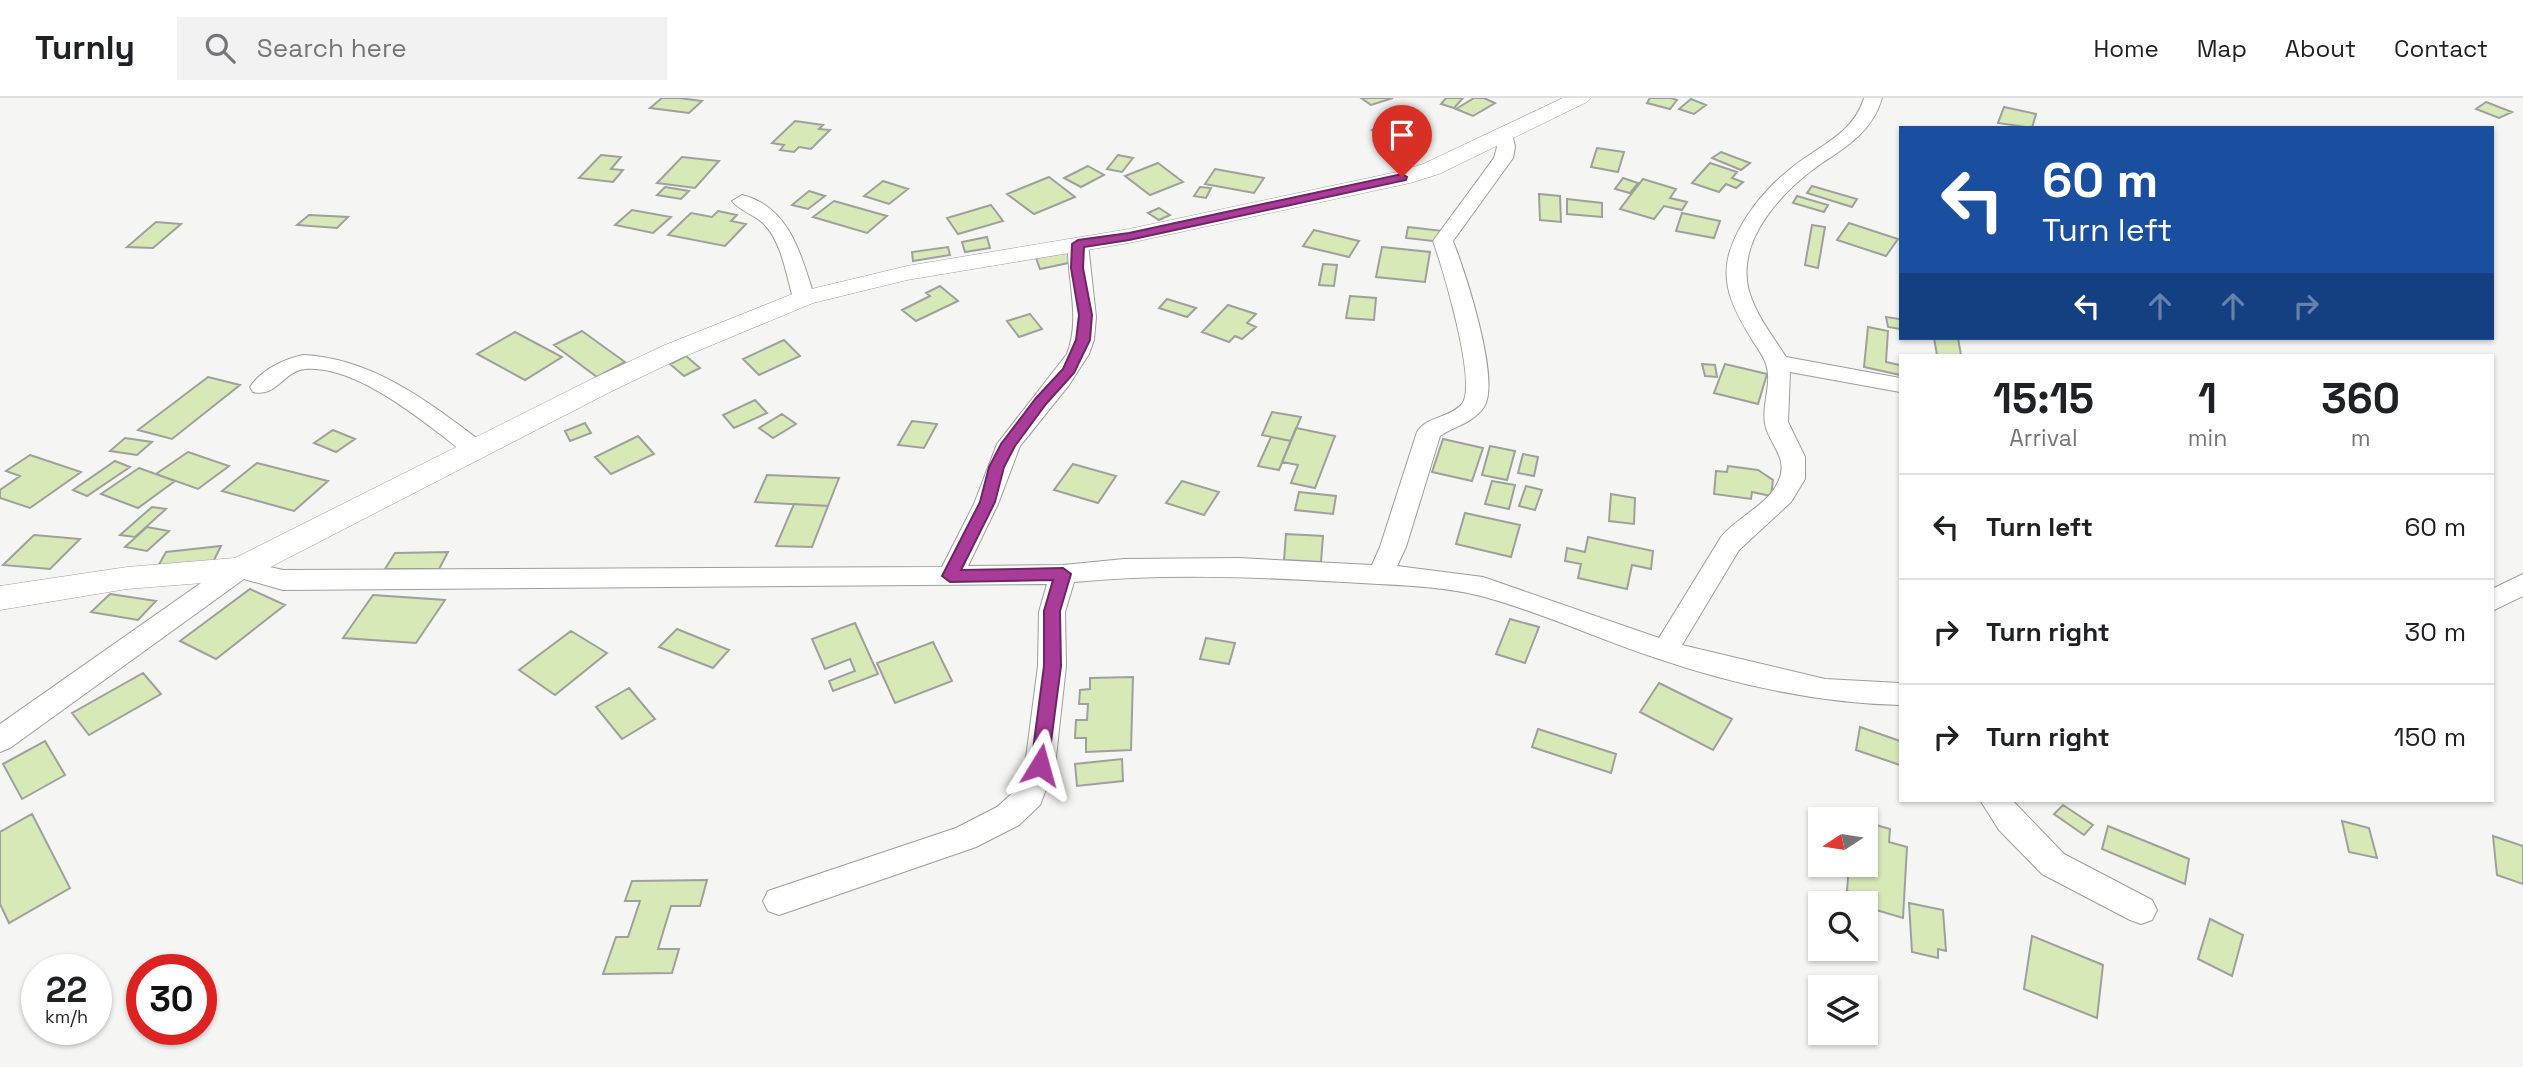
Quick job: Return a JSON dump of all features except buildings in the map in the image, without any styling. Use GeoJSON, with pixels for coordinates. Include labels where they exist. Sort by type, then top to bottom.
{"type":"FeatureCollection","features":[{"type":"Feature","properties":{"kind":"street"},"geometry":{"type":"LineString","coordinates":[[0,740],[132,643],[240,569],[674,351],[804,298],[907,272],[1129,236],[1402,177],[1431,169],[1580,98]]}},
{"type":"Feature","properties":{"kind":"street"},"geometry":{"type":"LineString","coordinates":[[1666,651],[1678,622],[1734,538],[1784,495],[1792,481],[1794,457],[1777,427],[1780,375],[1778,363],[1742,304],[1736,280],[1737,258],[1747,234],[1776,193],[1797,173],[1846,137],[1863,120],[1873,98]]}},
{"type":"Feature","properties":{"kind":"street"},"geometry":{"type":"LineString","coordinates":[[1380,575],[1393,547],[1429,432],[1436,426],[1466,413],[1473,407],[1479,394],[1469,321],[1443,241],[1458,215],[1495,172],[1505,155],[1503,133]]}},
{"type":"Feature","properties":{"kind":"street"},"geometry":{"type":"LineString","coordinates":[[742,201],[760,208],[783,232],[804,298]]}},
{"type":"Feature","properties":{"kind":"street"},"geometry":{"type":"LineString","coordinates":[[950,576],[987,502],[996,467],[1009,444],[1041,401],[1069,370],[1083,340],[1086,315],[1077,268],[1078,244]]}},
{"type":"Feature","properties":{"kind":"street"},"geometry":{"type":"LineString","coordinates":[[261,387],[301,362],[320,362],[354,372],[415,404],[475,449]]}},
{"type":"Feature","properties":{"kind":"street"},"geometry":{"type":"LineString","coordinates":[[1778,363],[1899,385]]}},
{"type":"Feature","properties":{"kind":"street"},"geometry":{"type":"LineString","coordinates":[[0,598],[127,578],[240,569],[283,580],[950,576],[1063,574],[1124,568],[1239,567],[1448,580],[1483,587],[1666,651],[1752,674],[1825,690],[1899,694]]}},
{"type":"Feature","properties":{"kind":"street"},"geometry":{"type":"LineString","coordinates":[[779,901],[965,838],[1007,816],[1028,796],[1040,765],[1052,666],[1052,611],[1063,574]]}},
{"type":"Feature","properties":{"kind":"street"},"geometry":{"type":"LineString","coordinates":[[2494,600],[2523,584]]}},
{"type":"Feature","properties":{"kind":"street"},"geometry":{"type":"LineString","coordinates":[[1996,802],[2010,821],[2053,864],[2141,910]]}},
{"type":"Feature","properties":{"kind":"route"},"geometry":{"type":"LineString","coordinates":[[1040,765],[1052,666],[1052,611],[1063,574],[950,576],[987,502],[996,467],[1029,415],[1069,370],[1083,340],[1086,315],[1077,268],[1078,244],[1129,236],[1402,177]]}}]}
